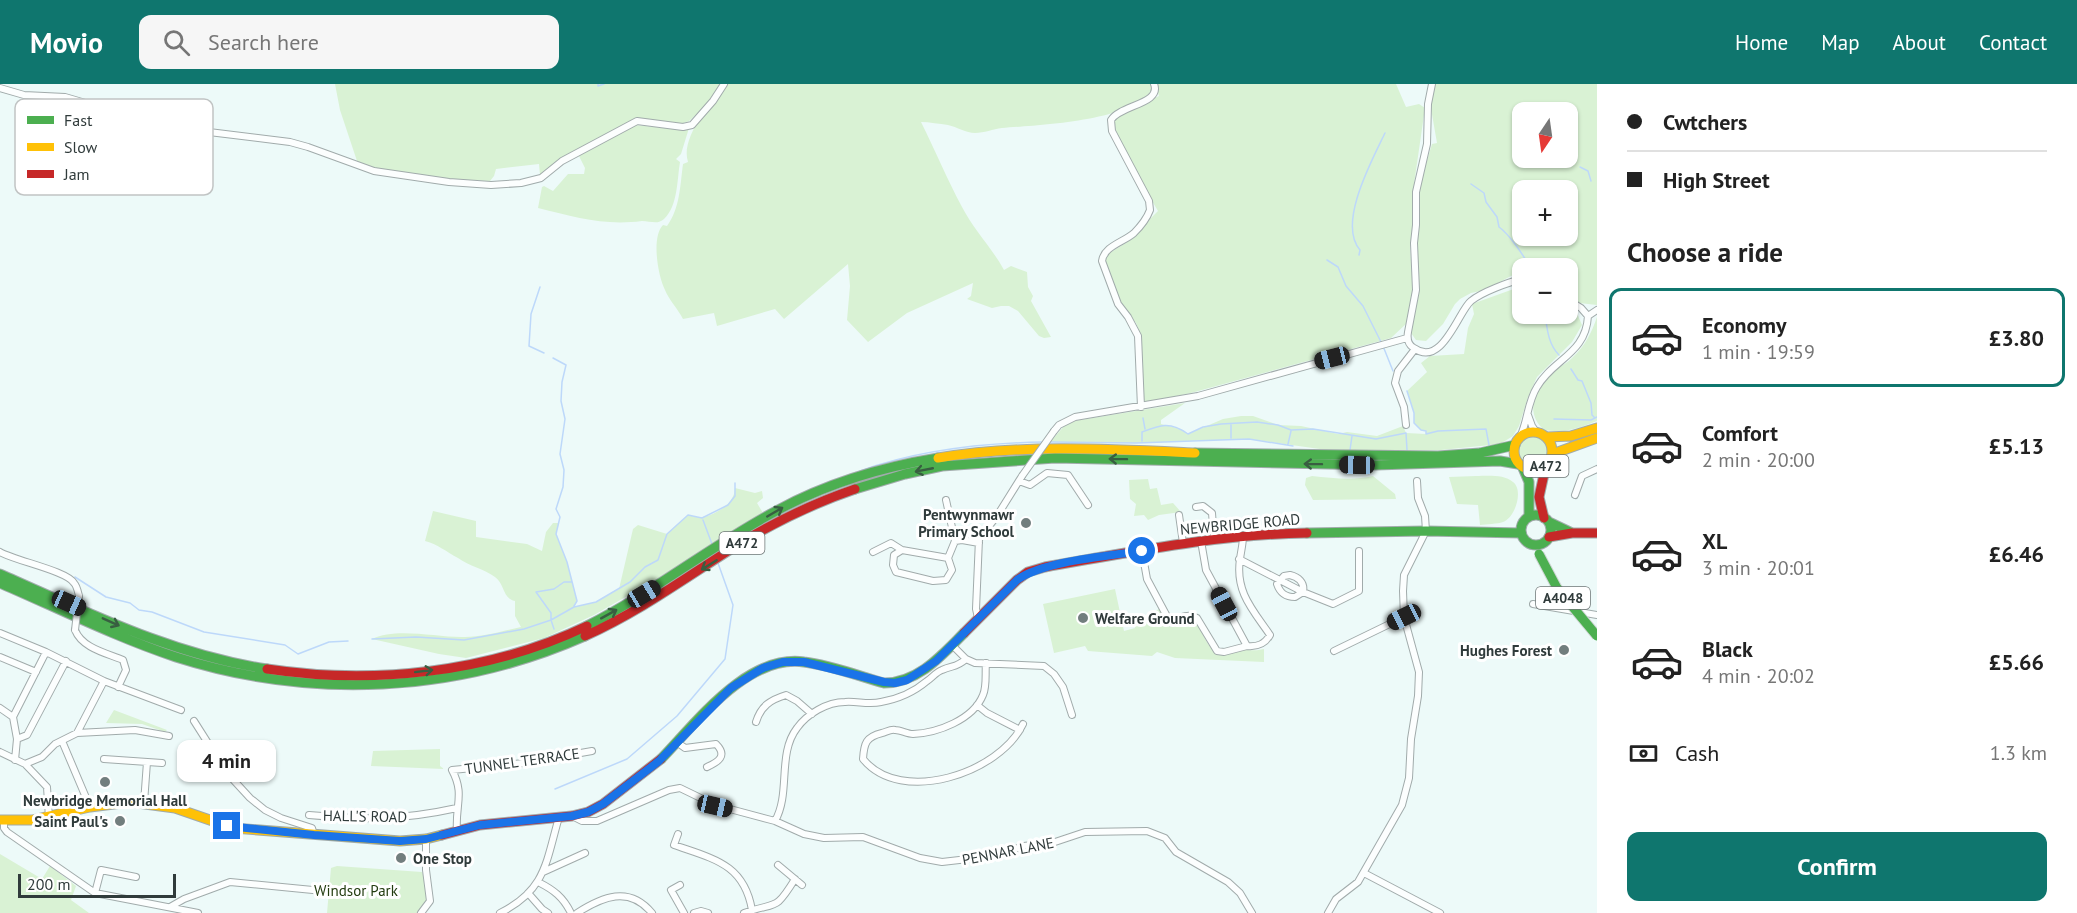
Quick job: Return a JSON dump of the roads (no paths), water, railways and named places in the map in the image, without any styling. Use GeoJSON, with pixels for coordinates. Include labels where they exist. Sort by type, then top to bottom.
{"type":"FeatureCollection","features":[{"type":"Feature","properties":{"kind":"main road","name":"A472"},"geometry":{"type":"LineString","coordinates":[[0,574],[137,633],[198,655],[234,664],[310,675],[396,675],[466,665],[572,632],[628,603],[724,541],[798,499],[880,469],[930,459],[981,453],[1076,449],[1437,455],[1499,450],[1531,432],[1546,437],[1571,436],[1597,428]]}},
{"type":"Feature","properties":{"kind":"main road","name":"A472"},"geometry":{"type":"LineString","coordinates":[[1546,437],[1552,447],[1548,462]]}},
{"type":"Feature","properties":{"kind":"main road","name":"A472"},"geometry":{"type":"LineString","coordinates":[[0,583],[147,647],[210,666],[265,679],[296,682],[356,685],[406,683],[481,672],[571,643],[628,615],[765,529],[815,503],[862,486],[929,469],[1011,460],[1055,458],[1376,465],[1500,461],[1537,470],[1558,452],[1597,438]]}},
{"type":"Feature","properties":{"kind":"main road","name":"A472"},"geometry":{"type":"LineString","coordinates":[[1517,441],[1513,452],[1521,466]]}},
{"type":"Feature","properties":{"kind":"main road"},"geometry":{"type":"LineString","coordinates":[[1521,466],[1529,482],[1529,516],[1522,523],[1521,533],[1526,541],[1537,549],[1549,537],[1551,530],[1539,497],[1548,462]]}},
{"type":"Feature","properties":{"kind":"main road"},"geometry":{"type":"LineString","coordinates":[[1529,516],[1546,520],[1572,533]]}},
{"type":"Feature","properties":{"kind":"main road","name":"NEWBRIDGE ROAD"},"geometry":{"type":"LineString","coordinates":[[2,820],[49,818],[90,807],[130,802],[175,808],[233,828],[380,841],[426,839],[480,825],[572,816],[588,812],[603,804],[659,761],[731,688],[763,668],[783,662],[804,662],[884,682],[895,683],[907,680],[953,646],[978,618],[1028,572],[1183,543],[1243,536],[1426,531],[1521,533]]}},
{"type":"Feature","properties":{"kind":"main road"},"geometry":{"type":"LineString","coordinates":[[1549,537],[1572,533],[1597,533]]}},
{"type":"Feature","properties":{"kind":"main road","name":"A4048"},"geometry":{"type":"LineString","coordinates":[[1537,549],[1557,592],[1597,636]]}},
{"type":"Feature","properties":{"kind":"street"},"geometry":{"type":"LineString","coordinates":[[213,132],[290,142],[374,171],[449,182],[521,183],[541,178],[562,161],[637,121],[683,127],[692,125],[724,84]]}},
{"type":"Feature","properties":{"kind":"street"},"geometry":{"type":"LineString","coordinates":[[1141,407],[1138,336],[1118,304],[1102,261],[1107,250],[1136,232],[1150,210],[1149,201],[1112,131],[1111,120],[1118,112],[1150,99],[1155,94],[1154,84]]}},
{"type":"Feature","properties":{"kind":"street"},"geometry":{"type":"LineString","coordinates":[[1414,350],[1407,338],[1416,290],[1414,243],[1416,192],[1427,144],[1428,104],[1432,84]]}},
{"type":"Feature","properties":{"kind":"street"},"geometry":{"type":"LineString","coordinates":[[0,88],[24,95],[65,96],[75,99]]}},
{"type":"Feature","properties":{"kind":"street"},"geometry":{"type":"LineString","coordinates":[[1414,350],[1429,351],[1438,346],[1449,338],[1468,303],[1512,283]]}},
{"type":"Feature","properties":{"kind":"street"},"geometry":{"type":"LineString","coordinates":[[1517,441],[1528,414],[1531,397],[1538,385],[1547,373],[1566,359],[1583,339],[1588,316],[1578,306]]}},
{"type":"Feature","properties":{"kind":"street"},"geometry":{"type":"LineString","coordinates":[[1588,316],[1597,310]]}},
{"type":"Feature","properties":{"kind":"street"},"geometry":{"type":"LineString","coordinates":[[978,618],[976,609],[979,539],[1059,425],[1075,417],[1174,402],[1234,387],[1407,338]]}},
{"type":"Feature","properties":{"kind":"street"},"geometry":{"type":"LineString","coordinates":[[1406,425],[1404,407],[1395,383],[1398,371],[1414,350]]}},
{"type":"Feature","properties":{"kind":"street"},"geometry":{"type":"LineString","coordinates":[[1528,414],[1536,432]]}},
{"type":"Feature","properties":{"kind":"street"},"geometry":{"type":"LineString","coordinates":[[1575,495],[1582,476],[1597,469]]}},
{"type":"Feature","properties":{"kind":"street"},"geometry":{"type":"LineString","coordinates":[[1021,478],[1030,485],[1047,473],[1068,475],[1088,506]]}},
{"type":"Feature","properties":{"kind":"street"},"geometry":{"type":"LineString","coordinates":[[1328,913],[1336,899],[1358,882],[1364,873],[1402,805],[1409,778],[1419,672],[1404,617],[1404,575],[1426,531],[1425,516],[1418,498],[1417,481]]}},
{"type":"Feature","properties":{"kind":"street"},"geometry":{"type":"LineString","coordinates":[[902,550],[894,555],[893,565],[896,572],[933,581],[946,580],[952,570],[948,558],[955,541],[946,500]]}},
{"type":"Feature","properties":{"kind":"street"},"geometry":{"type":"LineString","coordinates":[[1197,507],[1203,506],[1212,513],[1214,539]]}},
{"type":"Feature","properties":{"kind":"street"},"geometry":{"type":"LineString","coordinates":[[1179,515],[1183,543]]}},
{"type":"Feature","properties":{"kind":"street"},"geometry":{"type":"LineString","coordinates":[[1142,551],[1147,579],[1170,622],[1193,615],[1217,651],[1224,652],[1247,646],[1254,647],[1266,642],[1270,635],[1243,595],[1239,576],[1239,560],[1243,536]]}},
{"type":"Feature","properties":{"kind":"street"},"geometry":{"type":"LineString","coordinates":[[955,541],[979,543]]}},
{"type":"Feature","properties":{"kind":"street"},"geometry":{"type":"LineString","coordinates":[[1201,541],[1206,570],[1247,646]]}},
{"type":"Feature","properties":{"kind":"street"},"geometry":{"type":"LineString","coordinates":[[873,552],[891,543],[902,550],[948,558]]}},
{"type":"Feature","properties":{"kind":"street"},"geometry":{"type":"LineString","coordinates":[[1239,560],[1333,604],[1359,591],[1359,551]]}},
{"type":"Feature","properties":{"kind":"street"},"geometry":{"type":"LineString","coordinates":[[0,552],[11,558],[62,574],[74,581],[79,596],[75,630],[78,638],[84,643],[123,660],[126,670],[118,687]]}},
{"type":"Feature","properties":{"kind":"street"},"geometry":{"type":"LineString","coordinates":[[1284,576],[1295,576],[1303,584],[1303,591],[1295,597],[1285,595],[1278,587],[1279,580],[1284,576]]}},
{"type":"Feature","properties":{"kind":"street"},"geometry":{"type":"LineString","coordinates":[[1533,604],[1597,615]]}},
{"type":"Feature","properties":{"kind":"street"},"geometry":{"type":"LineString","coordinates":[[1334,651],[1404,617]]}},
{"type":"Feature","properties":{"kind":"street"},"geometry":{"type":"LineString","coordinates":[[0,633],[66,661],[118,687],[181,710]]}},
{"type":"Feature","properties":{"kind":"street"},"geometry":{"type":"LineString","coordinates":[[953,646],[966,659],[975,663],[1044,666],[1064,687],[1072,715]]}},
{"type":"Feature","properties":{"kind":"street"},"geometry":{"type":"LineString","coordinates":[[15,760],[14,717],[46,652]]}},
{"type":"Feature","properties":{"kind":"street"},"geometry":{"type":"LineString","coordinates":[[0,657],[36,672]]}},
{"type":"Feature","properties":{"kind":"street"},"geometry":{"type":"LineString","coordinates":[[776,821],[782,806],[785,772],[792,737],[797,728],[812,714],[836,702],[869,704],[904,696],[916,690],[940,670],[957,667],[966,659]]}},
{"type":"Feature","properties":{"kind":"street"},"geometry":{"type":"LineString","coordinates":[[16,739],[27,735],[66,661]]}},
{"type":"Feature","properties":{"kind":"street"},"geometry":{"type":"LineString","coordinates":[[977,705],[987,713],[1022,727],[1012,742],[996,756],[975,767],[951,776],[904,782],[886,777],[870,768],[863,759],[864,746],[868,738],[894,729],[909,734],[924,733],[955,723],[982,699],[985,689],[986,663]]}},
{"type":"Feature","properties":{"kind":"street"},"geometry":{"type":"LineString","coordinates":[[77,733],[104,681]]}},
{"type":"Feature","properties":{"kind":"street"},"geometry":{"type":"LineString","coordinates":[[756,722],[760,710],[773,699],[786,695],[812,714]]}},
{"type":"Feature","properties":{"kind":"street"},"geometry":{"type":"LineString","coordinates":[[0,708],[14,717]]}},
{"type":"Feature","properties":{"kind":"street"},"geometry":{"type":"LineString","coordinates":[[194,721],[227,773],[250,798],[265,810],[281,818],[312,828],[314,835]]}},
{"type":"Feature","properties":{"kind":"street"},"geometry":{"type":"LineString","coordinates":[[25,764],[42,757],[55,744],[77,733],[135,729],[169,736]]}},
{"type":"Feature","properties":{"kind":"street"},"geometry":{"type":"LineString","coordinates":[[62,741],[90,807]]}},
{"type":"Feature","properties":{"kind":"street"},"geometry":{"type":"LineString","coordinates":[[678,743],[685,748],[716,744],[722,752],[722,757],[707,767]]}},
{"type":"Feature","properties":{"kind":"street","name":"TUNNEL TERRACE"},"geometry":{"type":"LineString","coordinates":[[457,808],[460,790],[452,770],[524,763],[592,751]]}},
{"type":"Feature","properties":{"kind":"street"},"geometry":{"type":"LineString","coordinates":[[0,753],[25,764],[47,787],[49,818]]}},
{"type":"Feature","properties":{"kind":"street"},"geometry":{"type":"LineString","coordinates":[[104,759],[162,763]]}},
{"type":"Feature","properties":{"kind":"street"},"geometry":{"type":"LineString","coordinates":[[144,803],[147,762]]}},
{"type":"Feature","properties":{"kind":"street","name":"PENNAR LANE"},"geometry":{"type":"LineString","coordinates":[[572,816],[582,821],[597,821],[669,790],[680,788],[715,806],[776,821],[804,834],[824,838],[863,837],[909,854],[942,862],[994,856],[1024,846],[1055,842],[1085,832],[1148,831],[1165,838],[1176,852],[1228,882],[1240,893],[1252,913]]}},
{"type":"Feature","properties":{"kind":"street"},"geometry":{"type":"LineString","coordinates":[[456,831],[457,808]]}},
{"type":"Feature","properties":{"kind":"street","name":"HALL'S ROAD"},"geometry":{"type":"LineString","coordinates":[[309,814],[389,819],[423,816],[457,808]]}},
{"type":"Feature","properties":{"kind":"street"},"geometry":{"type":"LineString","coordinates":[[500,913],[528,893],[538,882],[559,817]]}},
{"type":"Feature","properties":{"kind":"street"},"geometry":{"type":"LineString","coordinates":[[2,820],[5,830],[96,893],[198,913]]}},
{"type":"Feature","properties":{"kind":"street"},"geometry":{"type":"LineString","coordinates":[[678,834],[673,848],[721,862],[735,873],[745,885],[752,910]]}},
{"type":"Feature","properties":{"kind":"street"},"geometry":{"type":"LineString","coordinates":[[421,913],[430,901],[426,870],[426,839]]}},
{"type":"Feature","properties":{"kind":"street"},"geometry":{"type":"LineString","coordinates":[[543,872],[585,853]]}},
{"type":"Feature","properties":{"kind":"street"},"geometry":{"type":"LineString","coordinates":[[778,865],[802,885]]}},
{"type":"Feature","properties":{"kind":"street"},"geometry":{"type":"LineString","coordinates":[[96,893],[101,870],[136,877]]}},
{"type":"Feature","properties":{"kind":"street"},"geometry":{"type":"LineString","coordinates":[[1364,873],[1440,913]]}},
{"type":"Feature","properties":{"kind":"street"},"geometry":{"type":"LineString","coordinates":[[744,913],[776,905],[783,899],[795,879]]}},
{"type":"Feature","properties":{"kind":"street"},"geometry":{"type":"LineString","coordinates":[[170,907],[191,896],[230,882],[323,891]]}},
{"type":"Feature","properties":{"kind":"street"},"geometry":{"type":"LineString","coordinates":[[538,882],[557,892],[565,900],[571,913]]}},
{"type":"Feature","properties":{"kind":"street"},"geometry":{"type":"LineString","coordinates":[[680,885],[671,890],[684,913]]}},
{"type":"Feature","properties":{"kind":"street"},"geometry":{"type":"LineString","coordinates":[[528,893],[548,913]]}},
{"type":"Feature","properties":{"kind":"street"},"geometry":{"type":"LineString","coordinates":[[577,913],[600,899],[627,896],[645,904],[652,913]]}},
{"type":"Feature","properties":{"kind":"street"},"geometry":{"type":"LineString","coordinates":[[694,913],[701,911],[708,913]]}},
{"type":"Feature","properties":{"kind":"waterway"},"geometry":{"type":"LineString","coordinates":[[598,84],[598,86],[604,84]]}},
{"type":"Feature","properties":{"kind":"waterway"},"geometry":{"type":"LineString","coordinates":[[1359,255],[1360,250],[1354,239],[1352,225],[1354,209],[1365,175],[1385,133]]}},
{"type":"Feature","properties":{"kind":"waterway"},"geometry":{"type":"LineString","coordinates":[[1580,167],[1588,171],[1591,181]]}},
{"type":"Feature","properties":{"kind":"waterway"},"geometry":{"type":"LineString","coordinates":[[1471,184],[1484,193],[1486,202],[1497,217],[1499,227],[1524,258]]}},
{"type":"Feature","properties":{"kind":"waterway"},"geometry":{"type":"LineString","coordinates":[[1327,260],[1338,267],[1346,286],[1363,306],[1381,342]]}},
{"type":"Feature","properties":{"kind":"waterway"},"geometry":{"type":"LineString","coordinates":[[540,287],[531,314],[529,346],[544,353]]}},
{"type":"Feature","properties":{"kind":"waterway"},"geometry":{"type":"LineString","coordinates":[[1546,324],[1550,341],[1559,355]]}},
{"type":"Feature","properties":{"kind":"waterway"},"geometry":{"type":"LineString","coordinates":[[1383,346],[1393,371]]}},
{"type":"Feature","properties":{"kind":"waterway"},"geometry":{"type":"LineString","coordinates":[[553,358],[566,365],[561,401],[565,419],[560,454],[564,470],[563,487],[556,509],[560,517],[556,534],[567,562],[577,601],[574,606]]}},
{"type":"Feature","properties":{"kind":"waterway"},"geometry":{"type":"LineString","coordinates":[[1571,369],[1578,380],[1582,381],[1591,403],[1592,415],[1595,418]]}},
{"type":"Feature","properties":{"kind":"waterway"},"geometry":{"type":"LineString","coordinates":[[1407,391],[1414,413],[1414,423],[1421,430],[1426,431],[1426,434],[1438,431],[1486,429],[1489,445]]}},
{"type":"Feature","properties":{"kind":"waterway"},"geometry":{"type":"LineString","coordinates":[[1554,419],[1591,420],[1597,417]]}},
{"type":"Feature","properties":{"kind":"waterway"},"geometry":{"type":"LineString","coordinates":[[1143,418],[1145,429]]}},
{"type":"Feature","properties":{"kind":"waterway"},"geometry":{"type":"LineString","coordinates":[[1142,441],[1142,432],[1160,426],[1176,427],[1188,434],[1203,427],[1257,422],[1278,425],[1291,430],[1313,429],[1376,439],[1406,433],[1407,450]]}},
{"type":"Feature","properties":{"kind":"waterway"},"geometry":{"type":"LineString","coordinates":[[1231,425],[1231,438]]}},
{"type":"Feature","properties":{"kind":"waterway"},"geometry":{"type":"LineString","coordinates":[[1288,444],[1291,431]]}},
{"type":"Feature","properties":{"kind":"waterway"},"geometry":{"type":"LineString","coordinates":[[1350,450],[1352,436]]}},
{"type":"Feature","properties":{"kind":"waterway"},"geometry":{"type":"LineString","coordinates":[[1049,442],[1136,443],[1249,439],[1293,446]]}},
{"type":"Feature","properties":{"kind":"waterway"},"geometry":{"type":"LineString","coordinates":[[860,471],[904,458],[951,449],[1044,442]]}},
{"type":"Feature","properties":{"kind":"waterway"},"geometry":{"type":"LineString","coordinates":[[372,639],[416,637],[464,640],[524,629],[551,620],[574,607],[596,602],[630,582],[645,567],[658,560],[667,534],[688,515],[702,518],[728,505],[735,496],[735,483]]}},
{"type":"Feature","properties":{"kind":"waterway"},"geometry":{"type":"LineString","coordinates":[[703,520],[712,544]]}},
{"type":"Feature","properties":{"kind":"waterway"},"geometry":{"type":"LineString","coordinates":[[555,789],[627,759],[677,716],[725,659],[733,605],[718,563]]}},
{"type":"Feature","properties":{"kind":"waterway"},"geometry":{"type":"LineString","coordinates":[[75,577],[106,597],[130,603],[139,610],[152,612],[204,632],[285,645],[298,654],[329,642],[348,641]]}},
{"type":"Feature","properties":{"kind":"waterway"},"geometry":{"type":"LineString","coordinates":[[554,629],[551,613],[536,592],[554,589],[564,582],[571,582]]}},
{"type":"Feature","properties":{"kind":"place","name":"Pentwynmawr Primary School"},"geometry":{"type":"Point","coordinates":[1026,523]}},
{"type":"Feature","properties":{"kind":"place","name":"Welfare Ground"},"geometry":{"type":"Point","coordinates":[1083,618]}},
{"type":"Feature","properties":{"kind":"place","name":"Hughes Forest"},"geometry":{"type":"Point","coordinates":[1564,650]}},
{"type":"Feature","properties":{"kind":"place","name":"Newbridge Memorial Hall"},"geometry":{"type":"Point","coordinates":[105,782]}},
{"type":"Feature","properties":{"kind":"place","name":"Saint Paul's"},"geometry":{"type":"Point","coordinates":[120,821]}},
{"type":"Feature","properties":{"kind":"place","name":"One Stop"},"geometry":{"type":"Point","coordinates":[401,858]}},
{"type":"Feature","properties":{"kind":"park label","name":"Windsor Park"},"geometry":{"type":"Point","coordinates":[356,890]}}]}
